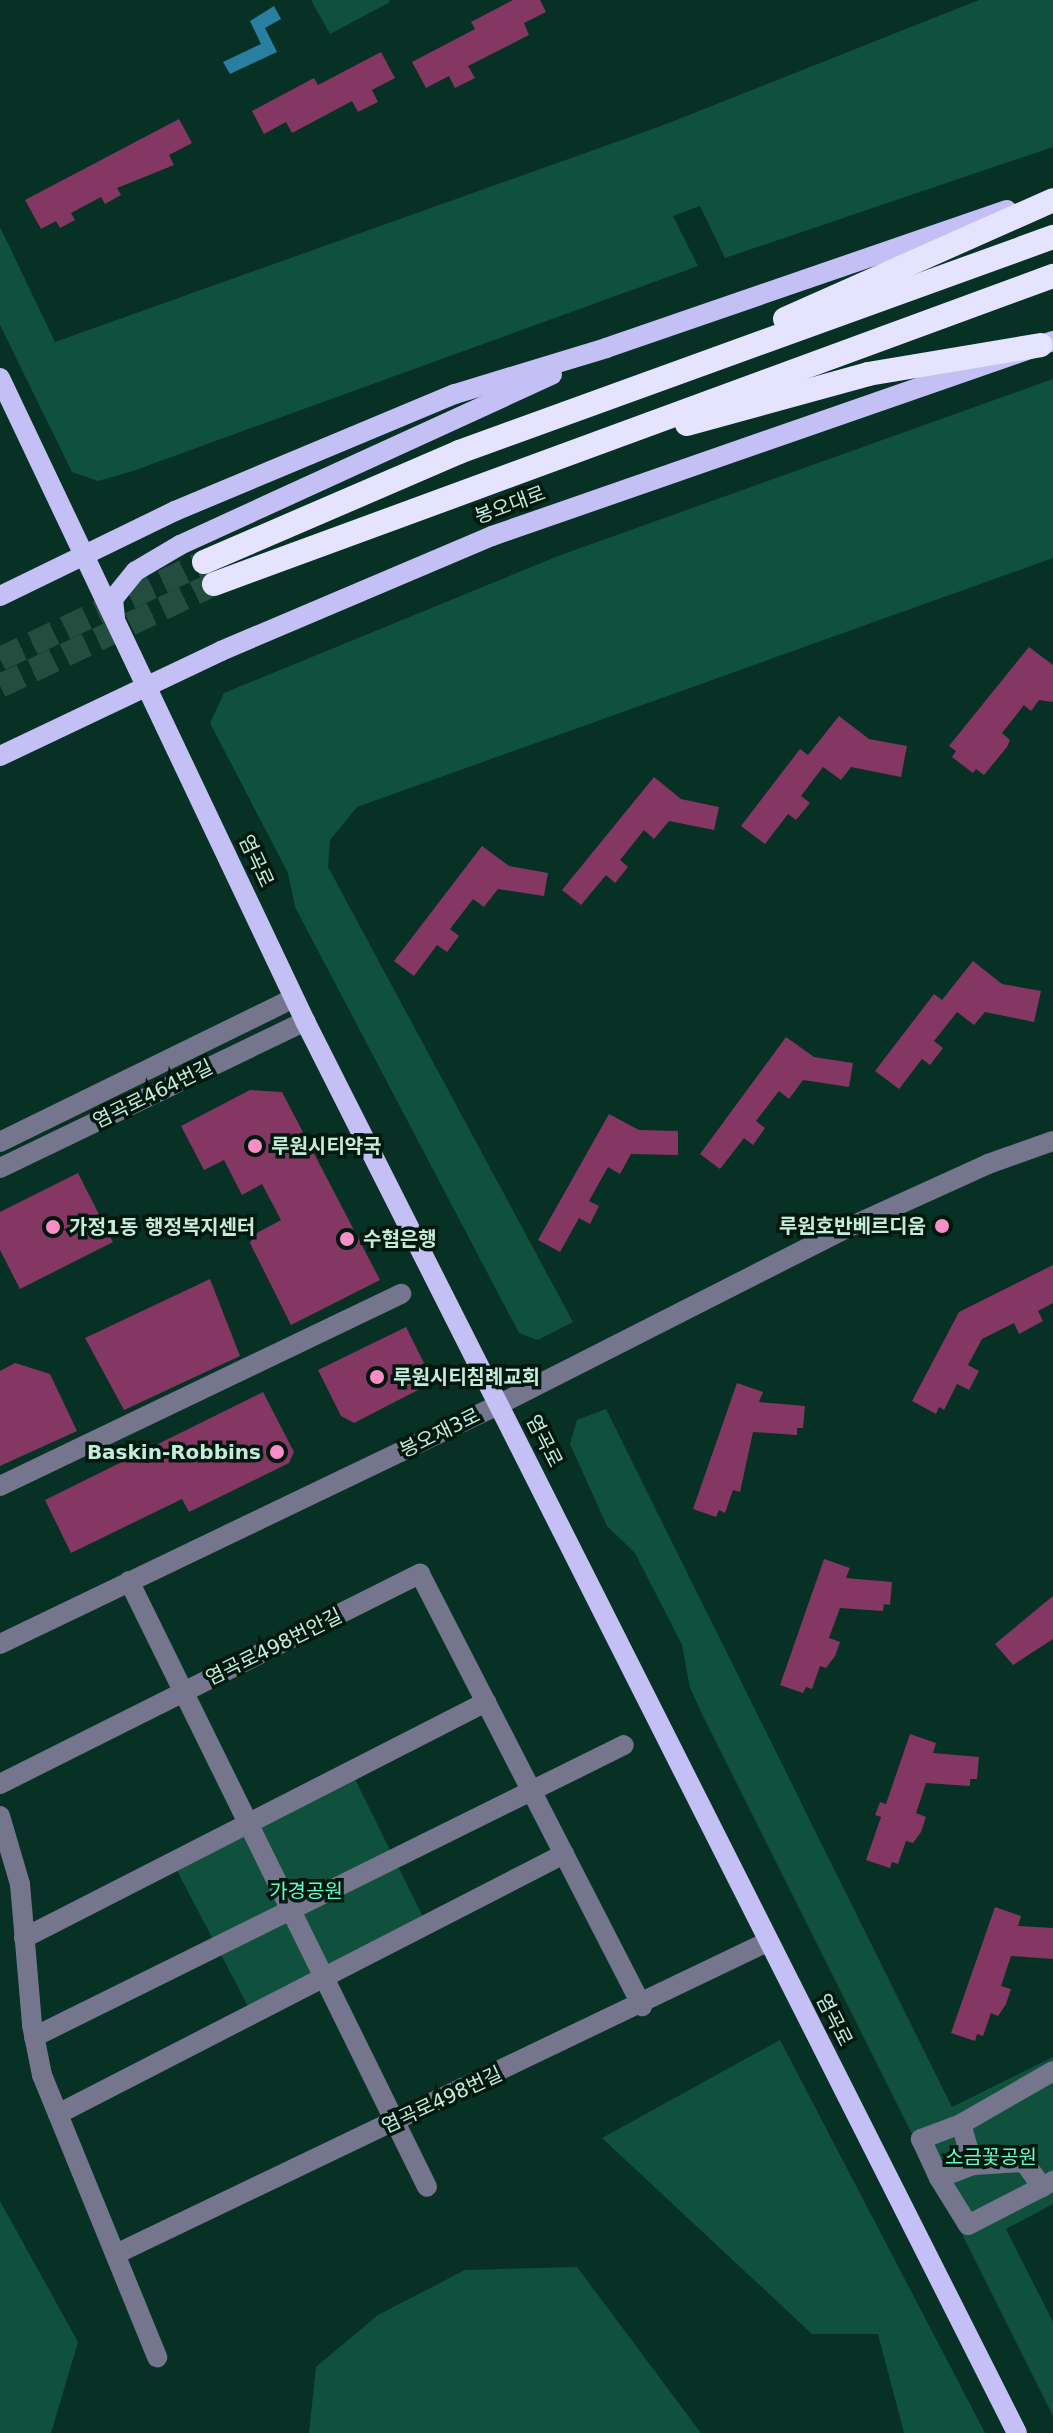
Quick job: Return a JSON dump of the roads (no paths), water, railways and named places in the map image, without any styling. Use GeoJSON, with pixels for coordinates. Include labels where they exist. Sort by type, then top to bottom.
{"type":"FeatureCollection","features":[{"type":"Feature","properties":{"kind":"highway"},"geometry":{"type":"LineString","coordinates":[[459,452],[762,329],[1053,197]]}},
{"type":"Feature","properties":{"kind":"highway","name":"봉오대로"},"geometry":{"type":"LineString","coordinates":[[1053,237],[459,452],[209,573],[511,473],[1053,276]]}},
{"type":"Feature","properties":{"kind":"highway"},"geometry":{"type":"LineString","coordinates":[[511,473],[868,374],[1047,343]]}},
{"type":"Feature","properties":{"kind":"main road"},"geometry":{"type":"LineString","coordinates":[[0,596],[83,553],[455,394],[606,348],[1053,197]]}},
{"type":"Feature","properties":{"kind":"main road","name":"봉오대로"},"geometry":{"type":"LineString","coordinates":[[0,756],[146,687],[492,536],[1047,343]]}},
{"type":"Feature","properties":{"kind":"main road"},"geometry":{"type":"LineString","coordinates":[[115,621],[113,599],[136,571],[180,545],[606,348]]}},
{"type":"Feature","properties":{"kind":"main road","name":"염곡로"},"geometry":{"type":"LineString","coordinates":[[0,378],[305,1021],[1017,2433]]}},
{"type":"Feature","properties":{"kind":"street","name":"염곡로464번길"},"geometry":{"type":"LineString","coordinates":[[0,1142],[294,998]]}},
{"type":"Feature","properties":{"kind":"street"},"geometry":{"type":"LineString","coordinates":[[249,1019],[266,1026],[263,1041]]}},
{"type":"Feature","properties":{"kind":"street","name":"염곡로464번길"},"geometry":{"type":"LineString","coordinates":[[0,1168],[305,1021]]}},
{"type":"Feature","properties":{"kind":"street","name":"봉오재3로"},"geometry":{"type":"LineString","coordinates":[[0,1644],[498,1405],[845,1229],[988,1164],[1053,1141]]}},
{"type":"Feature","properties":{"kind":"street"},"geometry":{"type":"LineString","coordinates":[[0,1486],[401,1294]]}},
{"type":"Feature","properties":{"kind":"street","name":"염곡로498번안길"},"geometry":{"type":"LineString","coordinates":[[0,1784],[420,1574],[642,2006]]}},
{"type":"Feature","properties":{"kind":"street"},"geometry":{"type":"LineString","coordinates":[[129,1581],[251,1823],[323,1978],[427,2187]]}},
{"type":"Feature","properties":{"kind":"street"},"geometry":{"type":"LineString","coordinates":[[24,1938],[486,1702]]}},
{"type":"Feature","properties":{"kind":"street"},"geometry":{"type":"LineString","coordinates":[[34,2037],[291,1907],[624,1745]]}},
{"type":"Feature","properties":{"kind":"street"},"geometry":{"type":"LineString","coordinates":[[0,1816],[20,1884],[34,2037],[58,2114],[157,2357]]}},
{"type":"Feature","properties":{"kind":"street"},"geometry":{"type":"LineString","coordinates":[[58,2114],[564,1854]]}},
{"type":"Feature","properties":{"kind":"street","name":"염곡로498번길"},"geometry":{"type":"LineString","coordinates":[[116,2254],[642,2006],[767,1942]]}},
{"type":"Feature","properties":{"kind":"street"},"geometry":{"type":"LineString","coordinates":[[939,2178],[973,2165],[1024,2162],[1048,2184],[968,2225],[939,2178],[921,2139],[961,2124],[1053,2071]]}},
{"type":"Feature","properties":{"kind":"street"},"geometry":{"type":"LineString","coordinates":[[961,2124],[973,2165]]}},
{"type":"Feature","properties":{"kind":"water"},"geometry":{"type":"Polygon","coordinates":[[[274,6],[281,19],[265,28],[277,52],[230,74],[223,62],[261,44],[250,21],[274,6]]]}},
{"type":"Feature","properties":{"kind":"tunnel"},"geometry":{"type":"LineString","coordinates":[[0,659],[204,562]]}},
{"type":"Feature","properties":{"kind":"tunnel"},"geometry":{"type":"LineString","coordinates":[[0,686],[214,584]]}},
{"type":"Feature","properties":{"kind":"place","name":"루원시티약국"},"geometry":{"type":"Point","coordinates":[255,1146]}},
{"type":"Feature","properties":{"kind":"place","name":"루원호반베르디움"},"geometry":{"type":"Point","coordinates":[942,1226]}},
{"type":"Feature","properties":{"kind":"place","name":"가정1동 행정복지센터"},"geometry":{"type":"Point","coordinates":[53,1227]}},
{"type":"Feature","properties":{"kind":"place","name":"수협은행"},"geometry":{"type":"Point","coordinates":[347,1239]}},
{"type":"Feature","properties":{"kind":"place","name":"루원시티침례교회"},"geometry":{"type":"Point","coordinates":[377,1377]}},
{"type":"Feature","properties":{"kind":"place","name":"Baskin-Robbins"},"geometry":{"type":"Point","coordinates":[277,1452]}},
{"type":"Feature","properties":{"kind":"park label","name":"가경공원"},"geometry":{"type":"Point","coordinates":[306,1891]}},
{"type":"Feature","properties":{"kind":"park label","name":"소금꽃공원"},"geometry":{"type":"Point","coordinates":[991,2157]}}]}
